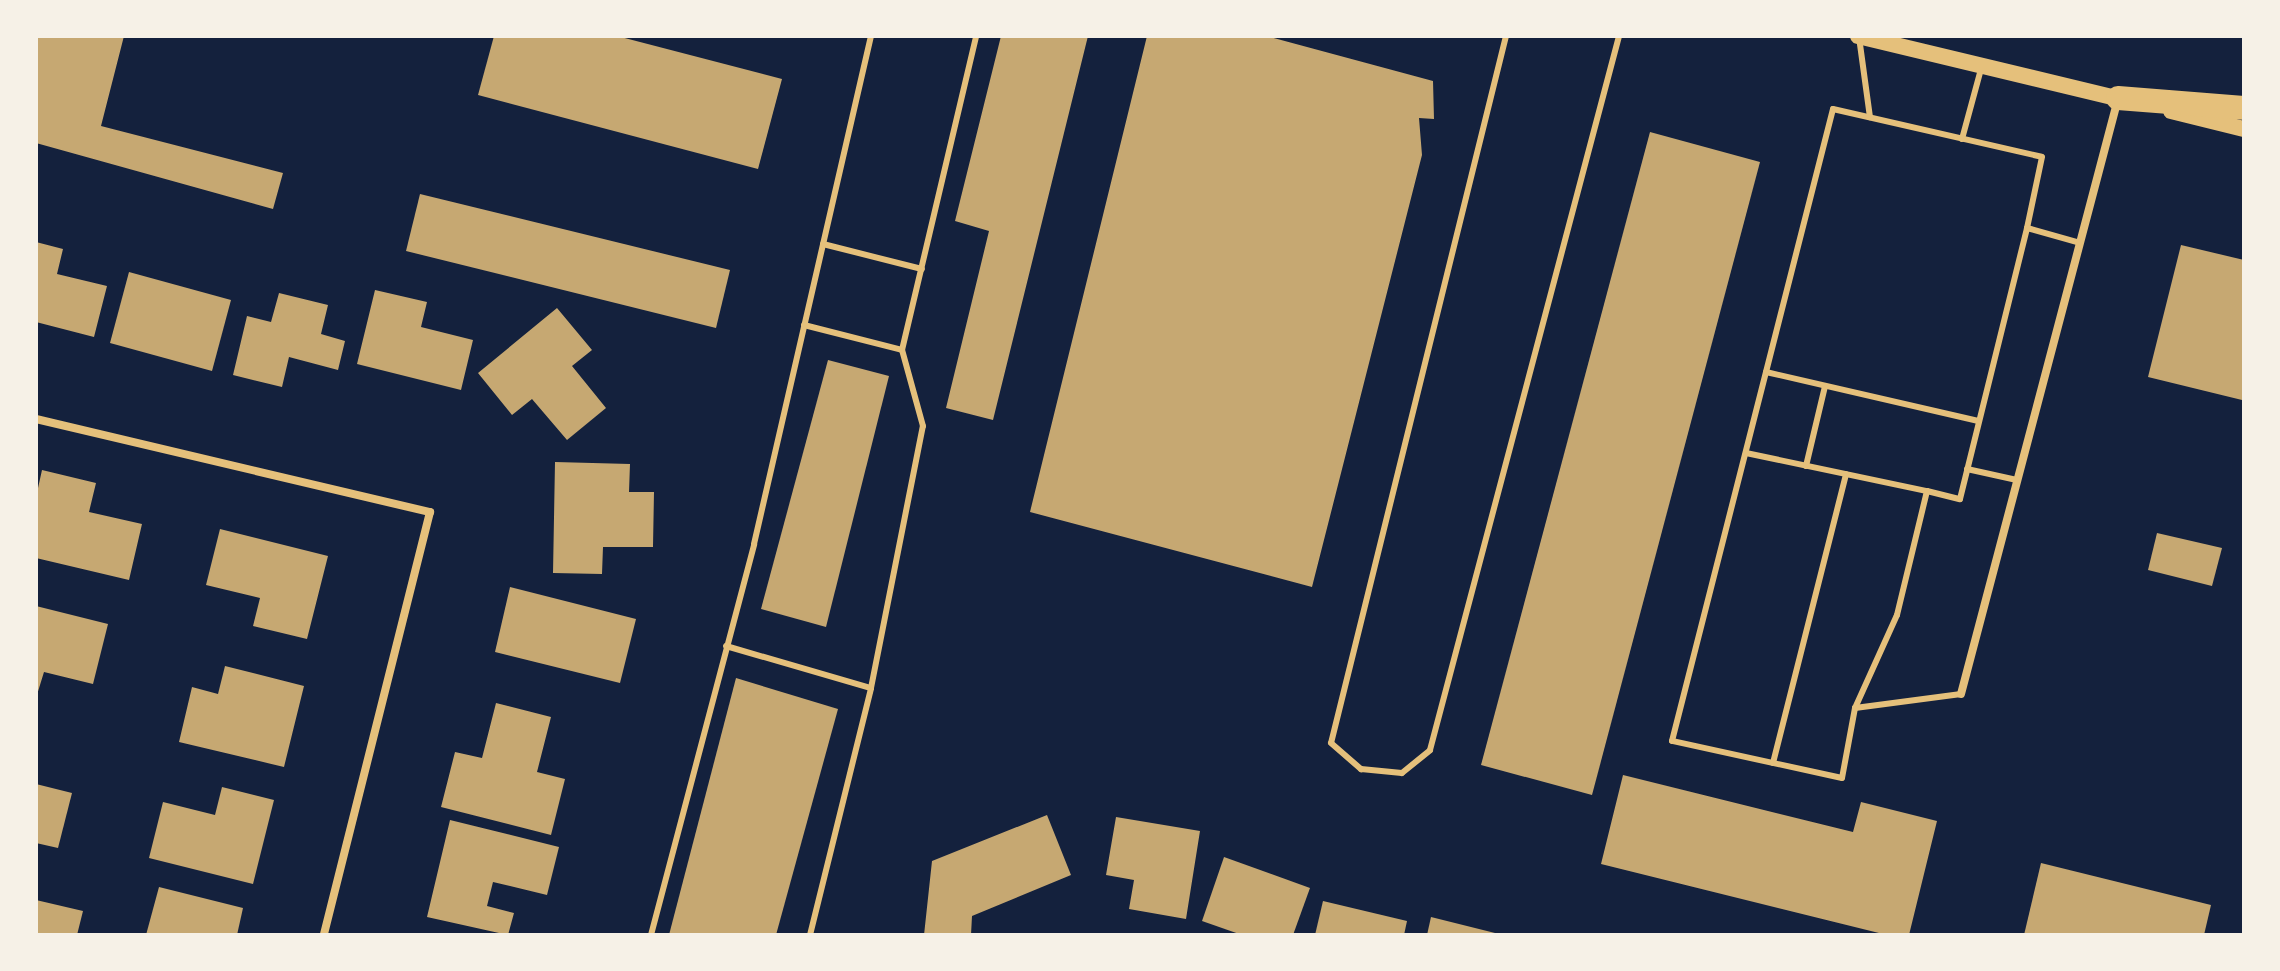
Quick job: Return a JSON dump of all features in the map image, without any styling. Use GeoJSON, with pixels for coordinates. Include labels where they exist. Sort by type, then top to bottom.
{"type":"FeatureCollection","features":[{"type":"Feature","properties":{"kind":"highway"},"geometry":{"type":"LineString","coordinates":[[2118,98],[2244,108]]}},
{"type":"Feature","properties":{"kind":"main road"},"geometry":{"type":"LineString","coordinates":[[1858,36],[2244,129]]}},
{"type":"Feature","properties":{"kind":"street"},"geometry":{"type":"LineString","coordinates":[[1961,694],[2118,98]]}},
{"type":"Feature","properties":{"kind":"street"},"geometry":{"type":"LineString","coordinates":[[36,419],[430,512],[324,935]]}},
{"type":"Feature","properties":{"kind":"lane"},"geometry":{"type":"LineString","coordinates":[[651,935],[754,544],[871,36]]}},
{"type":"Feature","properties":{"kind":"lane"},"geometry":{"type":"LineString","coordinates":[[810,935],[871,688],[923,426],[902,350],[976,36]]}},
{"type":"Feature","properties":{"kind":"lane"},"geometry":{"type":"LineString","coordinates":[[1506,36],[1331,743],[1361,769],[1402,773],[1430,750],[1619,36]]}},
{"type":"Feature","properties":{"kind":"lane"},"geometry":{"type":"LineString","coordinates":[[1858,36],[1870,117]]}},
{"type":"Feature","properties":{"kind":"lane"},"geometry":{"type":"LineString","coordinates":[[1962,139],[1982,66]]}},
{"type":"Feature","properties":{"kind":"lane"},"geometry":{"type":"LineString","coordinates":[[1746,453],[1927,491],[1960,499],[2042,157],[1833,109],[1672,741],[1842,778],[1855,708],[1897,615],[1927,491]]}},
{"type":"Feature","properties":{"kind":"lane"},"geometry":{"type":"LineString","coordinates":[[2027,228],[2080,243]]}},
{"type":"Feature","properties":{"kind":"lane"},"geometry":{"type":"LineString","coordinates":[[823,244],[922,269]]}},
{"type":"Feature","properties":{"kind":"lane"},"geometry":{"type":"LineString","coordinates":[[804,325],[902,350]]}},
{"type":"Feature","properties":{"kind":"lane"},"geometry":{"type":"LineString","coordinates":[[1766,372],[1978,421]]}},
{"type":"Feature","properties":{"kind":"lane"},"geometry":{"type":"LineString","coordinates":[[1806,466],[1825,386]]}},
{"type":"Feature","properties":{"kind":"lane"},"geometry":{"type":"LineString","coordinates":[[1967,469],[2017,480]]}},
{"type":"Feature","properties":{"kind":"lane"},"geometry":{"type":"LineString","coordinates":[[1773,763],[1846,474]]}},
{"type":"Feature","properties":{"kind":"lane"},"geometry":{"type":"LineString","coordinates":[[726,646],[871,688]]}},
{"type":"Feature","properties":{"kind":"lane"},"geometry":{"type":"LineString","coordinates":[[1855,708],[1961,694]]}},
{"type":"Feature","properties":{"kind":"building"},"geometry":{"type":"Polygon","coordinates":[[[36,36],[124,36],[101,126],[283,173],[273,209],[36,143],[36,36]]]}},
{"type":"Feature","properties":{"kind":"building"},"geometry":{"type":"Polygon","coordinates":[[[494,36],[617,36],[782,79],[758,169],[478,95],[494,36]]]}},
{"type":"Feature","properties":{"kind":"building"},"geometry":{"type":"Polygon","coordinates":[[[1001,36],[1088,36],[993,420],[946,408],[989,231],[955,221],[1001,36]]]}},
{"type":"Feature","properties":{"kind":"building"},"geometry":{"type":"Polygon","coordinates":[[[1147,36],[1266,36],[1433,81],[1434,119],[1419,118],[1422,155],[1312,587],[1030,512],[1147,36]]]}},
{"type":"Feature","properties":{"kind":"building"},"geometry":{"type":"Polygon","coordinates":[[[1650,132],[1760,162],[1592,795],[1481,765],[1650,132]]]}},
{"type":"Feature","properties":{"kind":"building"},"geometry":{"type":"Polygon","coordinates":[[[420,194],[730,270],[716,328],[406,251],[420,194]]]}},
{"type":"Feature","properties":{"kind":"building"},"geometry":{"type":"Polygon","coordinates":[[[36,242],[63,249],[57,274],[107,286],[94,337],[36,322],[36,242]]]}},
{"type":"Feature","properties":{"kind":"building"},"geometry":{"type":"Polygon","coordinates":[[[2181,245],[2244,260],[2242,400],[2148,377],[2181,245]]]}},
{"type":"Feature","properties":{"kind":"building"},"geometry":{"type":"Polygon","coordinates":[[[129,272],[231,300],[212,371],[110,343],[129,272]]]}},
{"type":"Feature","properties":{"kind":"building"},"geometry":{"type":"Polygon","coordinates":[[[375,290],[427,302],[421,327],[473,340],[461,390],[357,364],[375,290]]]}},
{"type":"Feature","properties":{"kind":"building"},"geometry":{"type":"Polygon","coordinates":[[[279,293],[328,305],[321,334],[345,341],[338,370],[289,357],[282,387],[233,375],[247,316],[271,322],[279,293]]]}},
{"type":"Feature","properties":{"kind":"building"},"geometry":{"type":"Polygon","coordinates":[[[557,308],[592,350],[572,366],[606,408],[567,440],[532,399],[512,415],[478,373],[557,308]]]}},
{"type":"Feature","properties":{"kind":"building"},"geometry":{"type":"Polygon","coordinates":[[[828,360],[889,376],[826,627],[761,609],[828,360]]]}},
{"type":"Feature","properties":{"kind":"building"},"geometry":{"type":"Polygon","coordinates":[[[555,462],[630,464],[629,492],[654,492],[653,547],[603,547],[602,574],[553,573],[555,462]]]}},
{"type":"Feature","properties":{"kind":"building"},"geometry":{"type":"Polygon","coordinates":[[[42,470],[96,483],[89,512],[142,524],[129,580],[36,558],[36,497],[42,470]]]}},
{"type":"Feature","properties":{"kind":"building"},"geometry":{"type":"Polygon","coordinates":[[[220,529],[328,556],[307,639],[253,626],[260,598],[206,585],[220,529]]]}},
{"type":"Feature","properties":{"kind":"building"},"geometry":{"type":"Polygon","coordinates":[[[2157,533],[2222,548],[2212,586],[2148,570],[2157,533]]]}},
{"type":"Feature","properties":{"kind":"building"},"geometry":{"type":"Polygon","coordinates":[[[510,587],[636,619],[620,683],[495,652],[510,587]]]}},
{"type":"Feature","properties":{"kind":"building"},"geometry":{"type":"Polygon","coordinates":[[[36,606],[108,624],[93,684],[44,672],[36,698],[36,606]]]}},
{"type":"Feature","properties":{"kind":"building"},"geometry":{"type":"Polygon","coordinates":[[[225,666],[304,686],[284,767],[179,742],[192,687],[218,694],[225,666]]]}},
{"type":"Feature","properties":{"kind":"building"},"geometry":{"type":"Polygon","coordinates":[[[736,678],[838,709],[776,935],[669,935],[736,678]]]}},
{"type":"Feature","properties":{"kind":"building"},"geometry":{"type":"Polygon","coordinates":[[[496,703],[551,717],[537,772],[565,779],[551,835],[441,807],[455,752],[482,758],[496,703]]]}},
{"type":"Feature","properties":{"kind":"building"},"geometry":{"type":"Polygon","coordinates":[[[1623,775],[1853,832],[1861,802],[1937,821],[1909,935],[1887,935],[1601,864],[1623,775]]]}},
{"type":"Feature","properties":{"kind":"building"},"geometry":{"type":"Polygon","coordinates":[[[36,784],[72,793],[58,848],[36,843],[36,784]]]}},
{"type":"Feature","properties":{"kind":"building"},"geometry":{"type":"Polygon","coordinates":[[[222,787],[274,800],[253,884],[149,858],[163,802],[215,815],[222,787]]]}},
{"type":"Feature","properties":{"kind":"building"},"geometry":{"type":"Polygon","coordinates":[[[1047,815],[1071,875],[972,916],[971,935],[924,935],[932,861],[1047,815]]]}},
{"type":"Feature","properties":{"kind":"building"},"geometry":{"type":"Polygon","coordinates":[[[1116,817],[1200,831],[1186,919],[1129,909],[1134,880],[1106,875],[1116,817]]]}},
{"type":"Feature","properties":{"kind":"building"},"geometry":{"type":"Polygon","coordinates":[[[450,820],[559,847],[547,895],[493,882],[487,906],[514,913],[508,935],[427,917],[450,820]]]}},
{"type":"Feature","properties":{"kind":"building"},"geometry":{"type":"Polygon","coordinates":[[[1224,857],[1310,888],[1293,935],[1242,935],[1202,921],[1224,857]]]}},
{"type":"Feature","properties":{"kind":"building"},"geometry":{"type":"Polygon","coordinates":[[[2041,863],[2211,905],[2204,935],[2024,935],[2041,863]]]}},
{"type":"Feature","properties":{"kind":"building"},"geometry":{"type":"Polygon","coordinates":[[[159,887],[243,908],[237,935],[146,935],[159,887]]]}},
{"type":"Feature","properties":{"kind":"building"},"geometry":{"type":"Polygon","coordinates":[[[36,900],[83,911],[77,935],[36,935],[36,900]]]}},
{"type":"Feature","properties":{"kind":"building"},"geometry":{"type":"Polygon","coordinates":[[[1323,901],[1407,921],[1404,935],[1315,935],[1323,901]]]}},
{"type":"Feature","properties":{"kind":"building"},"geometry":{"type":"Polygon","coordinates":[[[1431,917],[1499,934],[1499,935],[1427,935],[1431,917]]]}}]}
